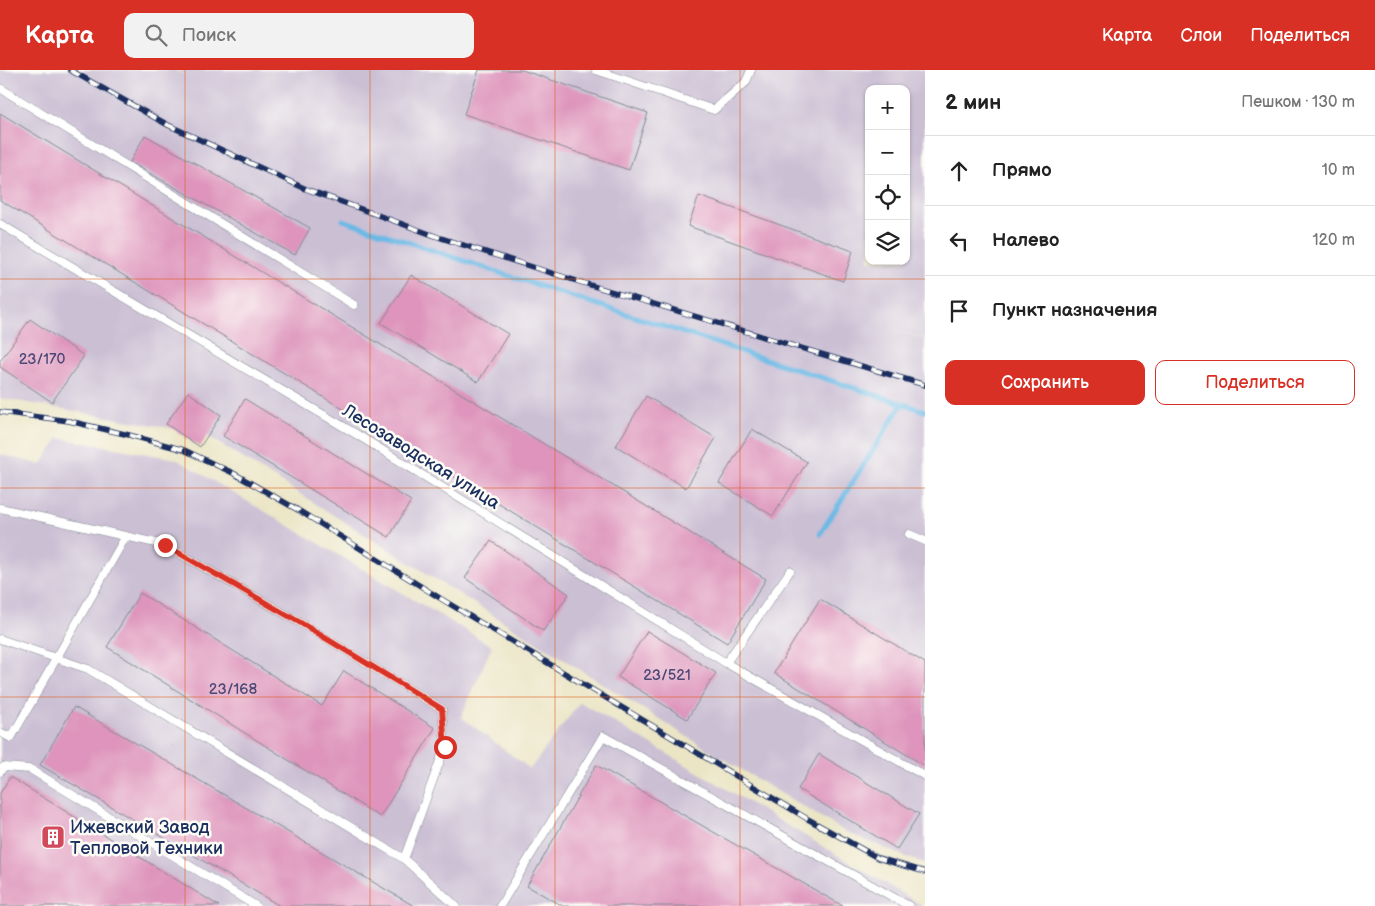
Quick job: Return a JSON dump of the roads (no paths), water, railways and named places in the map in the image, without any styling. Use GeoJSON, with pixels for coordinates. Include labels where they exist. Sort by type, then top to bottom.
{"type":"FeatureCollection","features":[{"type":"Feature","properties":{"kind":"lane"},"geometry":{"type":"LineString","coordinates":[[596,70],[714,110],[746,82],[751,70]]}},
{"type":"Feature","properties":{"kind":"lane"},"geometry":{"type":"LineString","coordinates":[[0,88],[354,305]]}},
{"type":"Feature","properties":{"kind":"lane","name":"Лесозаводская улица"},"geometry":{"type":"LineString","coordinates":[[0,224],[356,434],[726,664],[925,776]]}},
{"type":"Feature","properties":{"kind":"lane"},"geometry":{"type":"LineString","coordinates":[[0,508],[165,545],[299,622],[442,709],[445,747],[404,859]]}},
{"type":"Feature","properties":{"kind":"lane"},"geometry":{"type":"LineString","coordinates":[[909,534],[925,541]]}},
{"type":"Feature","properties":{"kind":"lane"},"geometry":{"type":"LineString","coordinates":[[0,732],[11,738],[126,536]]}},
{"type":"Feature","properties":{"kind":"lane"},"geometry":{"type":"LineString","coordinates":[[726,664],[790,571]]}},
{"type":"Feature","properties":{"kind":"lane"},"geometry":{"type":"LineString","coordinates":[[0,639],[88,669],[404,859],[456,906]]}},
{"type":"Feature","properties":{"kind":"lane"},"geometry":{"type":"LineString","coordinates":[[500,906],[603,736],[909,906]]}},
{"type":"Feature","properties":{"kind":"lane"},"geometry":{"type":"LineString","coordinates":[[0,772],[3,767],[30,769],[256,906]]}},
{"type":"Feature","properties":{"kind":"waterway"},"geometry":{"type":"LineString","coordinates":[[343,220],[925,411]]}},
{"type":"Feature","properties":{"kind":"waterway"},"geometry":{"type":"LineString","coordinates":[[820,534],[902,404]]}},
{"type":"Feature","properties":{"kind":"railway"},"geometry":{"type":"LineString","coordinates":[[70,70],[168,125],[306,189],[438,237],[580,282],[925,385]]}},
{"type":"Feature","properties":{"kind":"railway"},"geometry":{"type":"LineString","coordinates":[[0,412],[69,421],[129,435],[184,450],[233,473],[298,510],[443,600],[806,818],[878,858],[925,872]]}},
{"type":"Feature","properties":{"kind":"place","name":"Ижевский Завод Тепловой Техники"},"geometry":{"type":"Point","coordinates":[53,837]}}]}
